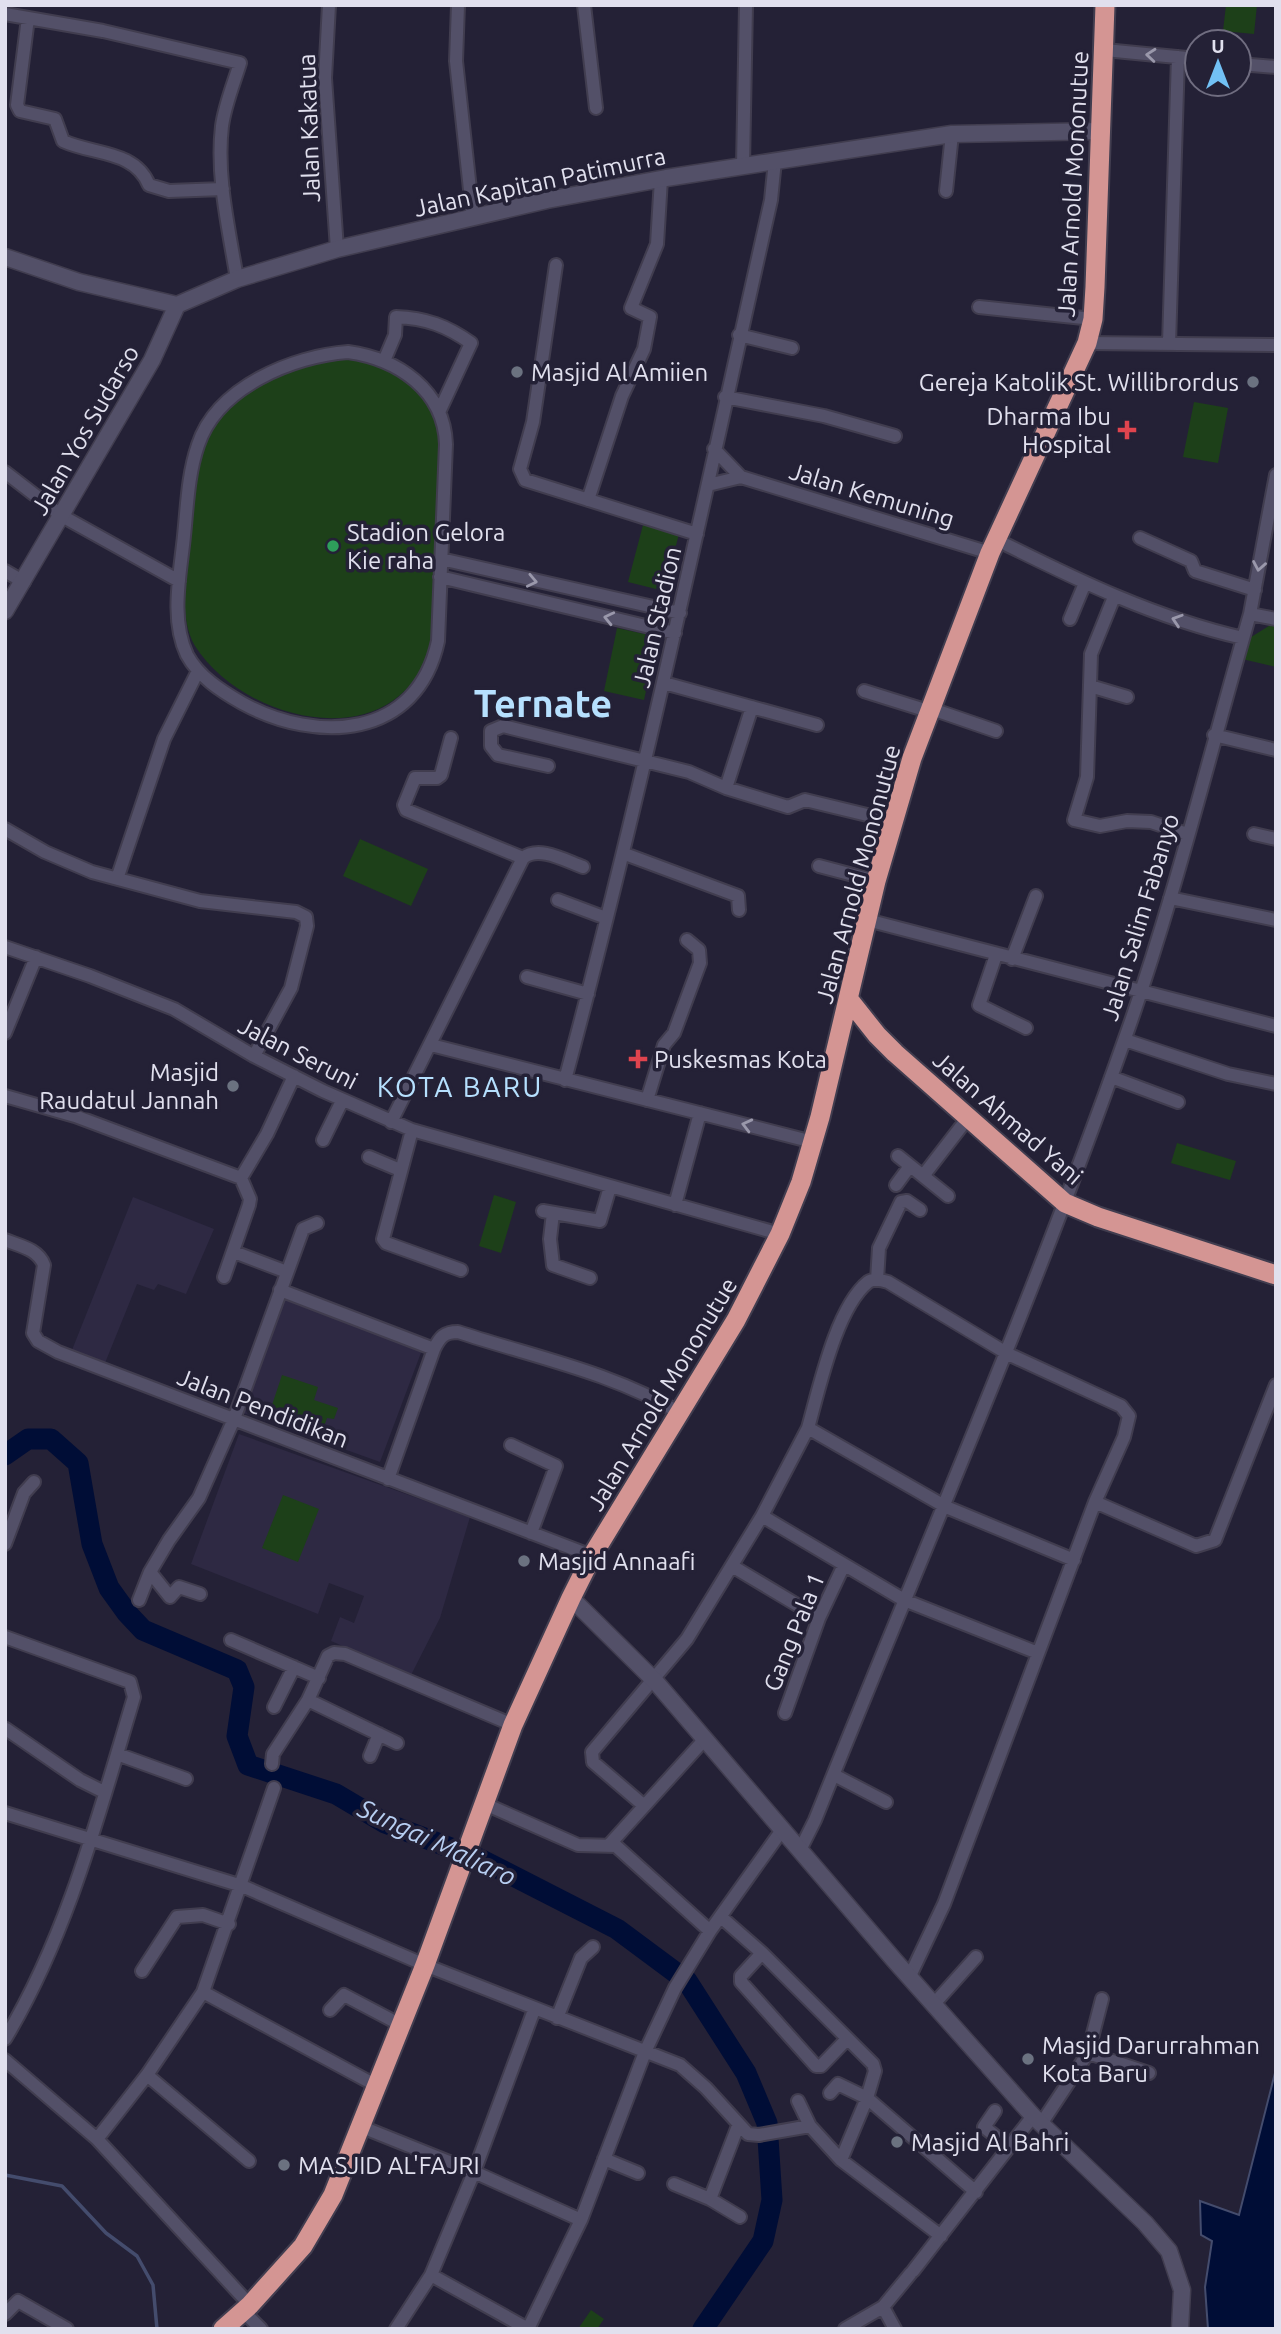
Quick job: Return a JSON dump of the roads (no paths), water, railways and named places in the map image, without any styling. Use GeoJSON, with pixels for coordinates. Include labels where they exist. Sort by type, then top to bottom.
{"type":"FeatureCollection","features":[{"type":"Feature","properties":{"kind":"highway","name":"Jalan Arnold Mononutue"},"geometry":{"type":"LineString","coordinates":[[223,2329],[247,2308],[303,2246],[318,2223],[362,2127],[513,1725],[570,1598],[592,1556],[736,1320],[780,1234],[802,1182],[841,1042],[876,881],[928,709],[993,547],[1087,343],[1093,319],[1105,5]]}},
{"type":"Feature","properties":{"kind":"highway","name":"Jalan Ahmad Yani"},"geometry":{"type":"LineString","coordinates":[[850,1001],[877,1035],[967,1119],[1065,1203],[1098,1217],[1276,1275]]}},
{"type":"Feature","properties":{"kind":"highway"},"geometry":{"type":"LineString","coordinates":[[841,1042],[877,1035]]}},
{"type":"Feature","properties":{"kind":"street","name":"Jalan Kakatua"},"geometry":{"type":"LineString","coordinates":[[330,5],[326,78],[337,249]]}},
{"type":"Feature","properties":{"kind":"street"},"geometry":{"type":"LineString","coordinates":[[457,5],[458,87],[473,217]]}},
{"type":"Feature","properties":{"kind":"street"},"geometry":{"type":"LineString","coordinates":[[584,5],[596,108]]}},
{"type":"Feature","properties":{"kind":"street"},"geometry":{"type":"LineString","coordinates":[[743,166],[746,5]]}},
{"type":"Feature","properties":{"kind":"street"},"geometry":{"type":"LineString","coordinates":[[5,14],[103,31],[240,62],[223,123],[223,189],[237,279]]}},
{"type":"Feature","properties":{"kind":"street"},"geometry":{"type":"LineString","coordinates":[[28,18],[17,105],[20,111],[55,119],[63,141],[113,154],[140,169],[149,185],[170,191],[223,189]]}},
{"type":"Feature","properties":{"kind":"street"},"geometry":{"type":"LineString","coordinates":[[1105,50],[1183,58]]}},
{"type":"Feature","properties":{"kind":"street"},"geometry":{"type":"LineString","coordinates":[[1169,344],[1178,57]]}},
{"type":"Feature","properties":{"kind":"street"},"geometry":{"type":"LineString","coordinates":[[1253,65],[1276,67]]}},
{"type":"Feature","properties":{"kind":"street","name":"Jalan Kapitan Patimurra"},"geometry":{"type":"LineString","coordinates":[[177,305],[237,279],[337,249],[473,217],[661,179],[952,134],[1100,131]]}},
{"type":"Feature","properties":{"kind":"street"},"geometry":{"type":"LineString","coordinates":[[946,191],[952,134]]}},
{"type":"Feature","properties":{"kind":"street","name":"Jalan Stadion"},"geometry":{"type":"LineString","coordinates":[[565,1080],[625,854],[771,200],[775,161]]}},
{"type":"Feature","properties":{"kind":"street"},"geometry":{"type":"LineString","coordinates":[[588,500],[622,396],[645,349],[650,317],[631,308],[657,244],[661,179]]}},
{"type":"Feature","properties":{"kind":"street"},"geometry":{"type":"LineString","coordinates":[[5,257],[79,282],[177,305]]}},
{"type":"Feature","properties":{"kind":"street"},"geometry":{"type":"LineString","coordinates":[[556,265],[533,422],[520,469],[525,480],[697,534]]}},
{"type":"Feature","properties":{"kind":"street","name":"Jalan Yos Sudarso"},"geometry":{"type":"LineString","coordinates":[[5,611],[152,360],[177,305]]}},
{"type":"Feature","properties":{"kind":"street"},"geometry":{"type":"LineString","coordinates":[[979,307],[1093,319]]}},
{"type":"Feature","properties":{"kind":"street"},"geometry":{"type":"LineString","coordinates":[[384,362],[395,335],[396,317],[421,318],[438,324],[471,343],[440,410]]}},
{"type":"Feature","properties":{"kind":"street"},"geometry":{"type":"LineString","coordinates":[[739,335],[792,348]]}},
{"type":"Feature","properties":{"kind":"street"},"geometry":{"type":"LineString","coordinates":[[1087,343],[1276,345]]}},
{"type":"Feature","properties":{"kind":"street"},"geometry":{"type":"LineString","coordinates":[[348,352],[384,362],[416,381],[430,394],[445,424],[442,559],[434,659],[418,686],[400,704],[369,723],[333,730],[298,726],[246,705],[223,692],[198,671],[180,635],[179,581],[189,479],[198,443],[211,421],[225,405],[259,379],[310,356],[348,352]]}},
{"type":"Feature","properties":{"kind":"street"},"geometry":{"type":"LineString","coordinates":[[725,397],[824,416],[895,436]]}},
{"type":"Feature","properties":{"kind":"street","name":"Jalan Kemuning"},"geometry":{"type":"LineString","coordinates":[[714,449],[741,477],[993,547],[1184,623],[1243,638]]}},
{"type":"Feature","properties":{"kind":"street"},"geometry":{"type":"LineString","coordinates":[[5,472],[62,516],[179,581]]}},
{"type":"Feature","properties":{"kind":"street","name":"Jalan Salim Fabanyo"},"geometry":{"type":"LineString","coordinates":[[800,1850],[834,1775],[904,1600],[946,1507],[1008,1354],[1125,1040],[1170,898],[1250,614],[1271,519],[1276,475]]}},
{"type":"Feature","properties":{"kind":"street"},"geometry":{"type":"LineString","coordinates":[[708,485],[741,477]]}},
{"type":"Feature","properties":{"kind":"street"},"geometry":{"type":"LineString","coordinates":[[1140,538],[1191,561],[1195,571],[1255,590]]}},
{"type":"Feature","properties":{"kind":"street"},"geometry":{"type":"LineString","coordinates":[[442,559],[680,613]]}},
{"type":"Feature","properties":{"kind":"street"},"geometry":{"type":"LineString","coordinates":[[5,571],[24,582]]}},
{"type":"Feature","properties":{"kind":"street"},"geometry":{"type":"LineString","coordinates":[[440,578],[675,633]]}},
{"type":"Feature","properties":{"kind":"street"},"geometry":{"type":"LineString","coordinates":[[1070,619],[1085,583]]}},
{"type":"Feature","properties":{"kind":"street"},"geometry":{"type":"LineString","coordinates":[[1114,597],[1091,654],[1087,777],[1074,820],[1100,826],[1127,821],[1151,822],[1187,834]]}},
{"type":"Feature","properties":{"kind":"street"},"geometry":{"type":"LineString","coordinates":[[1250,614],[1276,619]]}},
{"type":"Feature","properties":{"kind":"street"},"geometry":{"type":"LineString","coordinates":[[118,876],[164,739],[198,671]]}},
{"type":"Feature","properties":{"kind":"street"},"geometry":{"type":"LineString","coordinates":[[664,683],[817,725]]}},
{"type":"Feature","properties":{"kind":"street"},"geometry":{"type":"LineString","coordinates":[[1090,686],[1127,697]]}},
{"type":"Feature","properties":{"kind":"street"},"geometry":{"type":"LineString","coordinates":[[864,691],[996,730]]}},
{"type":"Feature","properties":{"kind":"street"},"geometry":{"type":"LineString","coordinates":[[726,788],[752,707]]}},
{"type":"Feature","properties":{"kind":"street"},"geometry":{"type":"LineString","coordinates":[[548,766],[498,755],[491,746],[491,731],[503,726],[646,760],[689,772],[726,788],[788,807],[805,800],[892,821]]}},
{"type":"Feature","properties":{"kind":"street"},"geometry":{"type":"LineString","coordinates":[[1214,735],[1276,750]]}},
{"type":"Feature","properties":{"kind":"street"},"geometry":{"type":"LineString","coordinates":[[451,738],[441,775],[437,778],[415,778],[404,805],[406,810],[523,858]]}},
{"type":"Feature","properties":{"kind":"street"},"geometry":{"type":"LineString","coordinates":[[5,829],[66,862],[200,901],[291,911],[306,917],[307,926],[291,988],[254,1056]]}},
{"type":"Feature","properties":{"kind":"street"},"geometry":{"type":"LineString","coordinates":[[1254,834],[1276,839]]}},
{"type":"Feature","properties":{"kind":"street"},"geometry":{"type":"LineString","coordinates":[[391,1122],[523,858],[528,854],[543,853],[583,867]]}},
{"type":"Feature","properties":{"kind":"street"},"geometry":{"type":"LineString","coordinates":[[625,854],[738,896],[739,909]]}},
{"type":"Feature","properties":{"kind":"street"},"geometry":{"type":"LineString","coordinates":[[819,866],[876,881]]}},
{"type":"Feature","properties":{"kind":"street"},"geometry":{"type":"LineString","coordinates":[[1012,959],[1036,896]]}},
{"type":"Feature","properties":{"kind":"street"},"geometry":{"type":"LineString","coordinates":[[1170,898],[1276,920]]}},
{"type":"Feature","properties":{"kind":"street"},"geometry":{"type":"LineString","coordinates":[[558,900],[606,918]]}},
{"type":"Feature","properties":{"kind":"street"},"geometry":{"type":"LineString","coordinates":[[867,920],[1276,1026]]}},
{"type":"Feature","properties":{"kind":"street"},"geometry":{"type":"LineString","coordinates":[[647,1100],[664,1045],[674,1033],[700,963],[699,950],[687,940]]}},
{"type":"Feature","properties":{"kind":"street","name":"Jalan Seruni"},"geometry":{"type":"LineString","coordinates":[[5,947],[165,1005],[254,1056],[342,1101],[412,1130],[780,1234]]}},
{"type":"Feature","properties":{"kind":"street"},"geometry":{"type":"LineString","coordinates":[[996,955],[979,1005],[1026,1028]]}},
{"type":"Feature","properties":{"kind":"street"},"geometry":{"type":"LineString","coordinates":[[5,1033],[36,957]]}},
{"type":"Feature","properties":{"kind":"street"},"geometry":{"type":"LineString","coordinates":[[527,977],[588,994]]}},
{"type":"Feature","properties":{"kind":"street"},"geometry":{"type":"LineString","coordinates":[[1125,1040],[1228,1074],[1276,1084]]}},
{"type":"Feature","properties":{"kind":"street"},"geometry":{"type":"LineString","coordinates":[[431,1045],[813,1142]]}},
{"type":"Feature","properties":{"kind":"street"},"geometry":{"type":"LineString","coordinates":[[241,1178],[267,1134],[294,1076]]}},
{"type":"Feature","properties":{"kind":"street"},"geometry":{"type":"LineString","coordinates":[[1111,1077],[1178,1102]]}},
{"type":"Feature","properties":{"kind":"street"},"geometry":{"type":"LineString","coordinates":[[5,1096],[75,1116],[241,1178],[247,1191],[249,1206],[224,1277]]}},
{"type":"Feature","properties":{"kind":"street"},"geometry":{"type":"LineString","coordinates":[[323,1140],[342,1101]]}},
{"type":"Feature","properties":{"kind":"street"},"geometry":{"type":"LineString","coordinates":[[675,1205],[700,1113]]}},
{"type":"Feature","properties":{"kind":"street"},"geometry":{"type":"LineString","coordinates":[[923,1176],[967,1119]]}},
{"type":"Feature","properties":{"kind":"street"},"geometry":{"type":"LineString","coordinates":[[412,1130],[383,1239],[386,1243],[461,1270]]}},
{"type":"Feature","properties":{"kind":"street"},"geometry":{"type":"LineString","coordinates":[[898,1156],[948,1196]]}},
{"type":"Feature","properties":{"kind":"street"},"geometry":{"type":"LineString","coordinates":[[369,1157],[400,1170]]}},
{"type":"Feature","properties":{"kind":"street"},"geometry":{"type":"LineString","coordinates":[[896,1185],[911,1166]]}},
{"type":"Feature","properties":{"kind":"street"},"geometry":{"type":"LineString","coordinates":[[590,1278],[554,1265],[548,1212],[600,1222],[610,1187]]}},
{"type":"Feature","properties":{"kind":"street"},"geometry":{"type":"LineString","coordinates":[[877,1280],[878,1248],[901,1202],[906,1201],[920,1210]]}},
{"type":"Feature","properties":{"kind":"street"},"geometry":{"type":"LineString","coordinates":[[139,1600],[150,1572],[176,1528],[200,1498],[233,1419],[303,1228],[317,1223]]}},
{"type":"Feature","properties":{"kind":"street","name":"Jalan Pendidikan"},"geometry":{"type":"LineString","coordinates":[[5,1240],[35,1252],[44,1265],[32,1327],[38,1341],[58,1352],[592,1556]]}},
{"type":"Feature","properties":{"kind":"street"},"geometry":{"type":"LineString","coordinates":[[234,1252],[287,1272]]}},
{"type":"Feature","properties":{"kind":"street"},"geometry":{"type":"LineString","coordinates":[[642,1804],[593,1762],[592,1755],[687,1639],[762,1516],[808,1428],[841,1321],[867,1283],[877,1280],[888,1282],[1008,1354],[1127,1410],[1129,1424],[1096,1502],[944,1904],[909,1978]]}},
{"type":"Feature","properties":{"kind":"street"},"geometry":{"type":"LineString","coordinates":[[280,1290],[434,1349]]}},
{"type":"Feature","properties":{"kind":"street"},"geometry":{"type":"LineString","coordinates":[[388,1479],[434,1349],[444,1334],[458,1332],[619,1381],[680,1413]]}},
{"type":"Feature","properties":{"kind":"street"},"geometry":{"type":"LineString","coordinates":[[1096,1502],[1196,1546],[1215,1540],[1276,1385]]}},
{"type":"Feature","properties":{"kind":"street"},"geometry":{"type":"LineString","coordinates":[[808,1428],[946,1507],[1074,1560]]}},
{"type":"Feature","properties":{"kind":"street"},"geometry":{"type":"LineString","coordinates":[[511,1445],[556,1466],[531,1533]]}},
{"type":"Feature","properties":{"kind":"street"},"geometry":{"type":"LineString","coordinates":[[5,1544],[24,1493],[33,1482]]}},
{"type":"Feature","properties":{"kind":"street"},"geometry":{"type":"LineString","coordinates":[[762,1516],[843,1567],[904,1600],[1038,1653]]}},
{"type":"Feature","properties":{"kind":"street"},"geometry":{"type":"LineString","coordinates":[[732,1566],[818,1618]]}},
{"type":"Feature","properties":{"kind":"street","name":"Gang Pala 1"},"geometry":{"type":"LineString","coordinates":[[785,1713],[818,1618],[843,1567]]}},
{"type":"Feature","properties":{"kind":"street"},"geometry":{"type":"LineString","coordinates":[[150,1572],[170,1597],[179,1587],[200,1594]]}},
{"type":"Feature","properties":{"kind":"street"},"geometry":{"type":"LineString","coordinates":[[570,1598],[654,1681],[909,1978],[1037,2120],[1145,2223],[1169,2250],[1182,2290],[1180,2329]]}},
{"type":"Feature","properties":{"kind":"street"},"geometry":{"type":"LineString","coordinates":[[5,1637],[130,1682],[134,1697],[90,1842],[29,2000],[5,2039]]}},
{"type":"Feature","properties":{"kind":"street"},"geometry":{"type":"LineString","coordinates":[[231,1640],[318,1678]]}},
{"type":"Feature","properties":{"kind":"street"},"geometry":{"type":"LineString","coordinates":[[272,1764],[273,1754],[308,1700],[328,1656],[338,1652],[513,1725]]}},
{"type":"Feature","properties":{"kind":"street"},"geometry":{"type":"LineString","coordinates":[[274,1707],[294,1667]]}},
{"type":"Feature","properties":{"kind":"street"},"geometry":{"type":"LineString","coordinates":[[308,1700],[397,1742]]}},
{"type":"Feature","properties":{"kind":"street"},"geometry":{"type":"LineString","coordinates":[[6,1729],[80,1780],[104,1791]]}},
{"type":"Feature","properties":{"kind":"street"},"geometry":{"type":"LineString","coordinates":[[370,1756],[379,1734]]}},
{"type":"Feature","properties":{"kind":"street"},"geometry":{"type":"LineString","coordinates":[[609,1845],[642,1804],[704,1740]]}},
{"type":"Feature","properties":{"kind":"street"},"geometry":{"type":"LineString","coordinates":[[117,1754],[186,1779]]}},
{"type":"Feature","properties":{"kind":"street"},"geometry":{"type":"LineString","coordinates":[[834,1775],[887,1802]]}},
{"type":"Feature","properties":{"kind":"street"},"geometry":{"type":"LineString","coordinates":[[97,2139],[147,2075],[203,1992],[229,1924],[274,1788]]}},
{"type":"Feature","properties":{"kind":"street"},"geometry":{"type":"LineString","coordinates":[[485,1804],[578,1844],[619,1848],[710,1931]]}},
{"type":"Feature","properties":{"kind":"street"},"geometry":{"type":"LineString","coordinates":[[5,1813],[90,1842],[242,1886],[534,2010],[645,2052],[689,2072],[748,2134],[759,2135],[810,2126]]}},
{"type":"Feature","properties":{"kind":"street"},"geometry":{"type":"LineString","coordinates":[[430,2275],[528,2329],[581,2220],[645,2052],[675,1988],[710,1931],[782,1830]]}},
{"type":"Feature","properties":{"kind":"street"},"geometry":{"type":"LineString","coordinates":[[142,1971],[177,1917],[203,1915],[229,1924]]}},
{"type":"Feature","properties":{"kind":"street"},"geometry":{"type":"LineString","coordinates":[[721,1917],[762,1953],[874,2067],[867,2098],[841,2160]]}},
{"type":"Feature","properties":{"kind":"street"},"geometry":{"type":"LineString","coordinates":[[557,2018],[581,1958],[593,1947]]}},
{"type":"Feature","properties":{"kind":"street"},"geometry":{"type":"LineString","coordinates":[[762,1953],[741,1976],[741,1982],[816,2066],[821,2066],[848,2039]]}},
{"type":"Feature","properties":{"kind":"street"},"geometry":{"type":"LineString","coordinates":[[933,2005],[976,1957]]}},
{"type":"Feature","properties":{"kind":"street"},"geometry":{"type":"LineString","coordinates":[[203,1992],[377,2086]]}},
{"type":"Feature","properties":{"kind":"street"},"geometry":{"type":"LineString","coordinates":[[330,2010],[344,1995],[401,2025]]}},
{"type":"Feature","properties":{"kind":"street"},"geometry":{"type":"LineString","coordinates":[[845,2329],[883,2307],[1009,2147],[1037,2120],[1088,2053],[1102,1999]]}},
{"type":"Feature","properties":{"kind":"street"},"geometry":{"type":"LineString","coordinates":[[396,2329],[430,2275],[474,2172],[534,2010]]}},
{"type":"Feature","properties":{"kind":"street"},"geometry":{"type":"LineString","coordinates":[[1088,2053],[1149,2073]]}},
{"type":"Feature","properties":{"kind":"street"},"geometry":{"type":"LineString","coordinates":[[5,2060],[97,2139],[247,2308],[261,2329]]}},
{"type":"Feature","properties":{"kind":"street"},"geometry":{"type":"LineString","coordinates":[[147,2075],[248,2161]]}},
{"type":"Feature","properties":{"kind":"street"},"geometry":{"type":"LineString","coordinates":[[830,2093],[838,2084],[867,2098],[976,2192]]}},
{"type":"Feature","properties":{"kind":"street"},"geometry":{"type":"LineString","coordinates":[[798,2102],[810,2126],[841,2160],[941,2236]]}},
{"type":"Feature","properties":{"kind":"street"},"geometry":{"type":"LineString","coordinates":[[995,2111],[984,2126],[1009,2147]]}},
{"type":"Feature","properties":{"kind":"street"},"geometry":{"type":"LineString","coordinates":[[710,2199],[738,2126]]}},
{"type":"Feature","properties":{"kind":"street"},"geometry":{"type":"LineString","coordinates":[[362,2127],[474,2172],[581,2220]]}},
{"type":"Feature","properties":{"kind":"street"},"geometry":{"type":"LineString","coordinates":[[604,2159],[638,2173]]}},
{"type":"Feature","properties":{"kind":"street"},"geometry":{"type":"LineString","coordinates":[[674,2184],[710,2199],[740,2217]]}},
{"type":"Feature","properties":{"kind":"street"},"geometry":{"type":"LineString","coordinates":[[5,2294],[67,2329]]}},
{"type":"Feature","properties":{"kind":"street"},"geometry":{"type":"LineString","coordinates":[[5,2314],[18,2301]]}},
{"type":"Feature","properties":{"kind":"street"},"geometry":{"type":"LineString","coordinates":[[883,2307],[895,2329]]}},
{"type":"Feature","properties":{"kind":"water"},"geometry":{"type":"Polygon","coordinates":[[[1276,2069],[1276,2329],[1208,2329],[1205,2287],[1212,2241],[1201,2235],[1200,2201],[1239,2215],[1276,2069]]]}},
{"type":"Feature","properties":{"kind":"waterway","name":"Sungai Maliaro"},"geometry":{"type":"LineString","coordinates":[[5,1455],[28,1439],[51,1439],[78,1463],[92,1544],[109,1588],[127,1613],[143,1630],[237,1670],[244,1687],[237,1736],[248,1765],[336,1794],[385,1823],[480,1859],[617,1929],[687,1981],[746,2073],[767,2123],[772,2200],[763,2241],[703,2329]]}},
{"type":"Feature","properties":{"kind":"waterway"},"geometry":{"type":"LineString","coordinates":[[5,2175],[62,2186],[106,2233],[137,2256],[153,2285],[157,2329]]}},
{"type":"Feature","properties":{"kind":"place","name":"Masjid Al Amiien"},"geometry":{"type":"Point","coordinates":[517,372]}},
{"type":"Feature","properties":{"kind":"place","name":"Gereja Katolik St. Willibrordus"},"geometry":{"type":"Point","coordinates":[1253,382]}},
{"type":"Feature","properties":{"kind":"place","name":"Dharma Ibu Hospital"},"geometry":{"type":"Point","coordinates":[1127,430]}},
{"type":"Feature","properties":{"kind":"place","name":"Stadion Gelora Kie raha"},"geometry":{"type":"Point","coordinates":[333,546]}},
{"type":"Feature","properties":{"kind":"place","name":"Puskesmas Kota"},"geometry":{"type":"Point","coordinates":[638,1059]}},
{"type":"Feature","properties":{"kind":"place","name":"Masjid Raudatul Jannah"},"geometry":{"type":"Point","coordinates":[233,1086]}},
{"type":"Feature","properties":{"kind":"place","name":"Masjid Annaafi"},"geometry":{"type":"Point","coordinates":[524,1561]}},
{"type":"Feature","properties":{"kind":"place","name":"Masjid Darurrahman Kota Baru"},"geometry":{"type":"Point","coordinates":[1028,2059]}},
{"type":"Feature","properties":{"kind":"place","name":"Masjid Al Bahri"},"geometry":{"type":"Point","coordinates":[897,2142]}},
{"type":"Feature","properties":{"kind":"place","name":"MASJID AL'FAJRI"},"geometry":{"type":"Point","coordinates":[284,2165]}},
{"type":"Feature","properties":{"kind":"district","name":"Ternate"},"geometry":{"type":"Point","coordinates":[543,703]}},
{"type":"Feature","properties":{"kind":"district","name":"KOTA BARU"},"geometry":{"type":"Point","coordinates":[460,1086]}}]}
